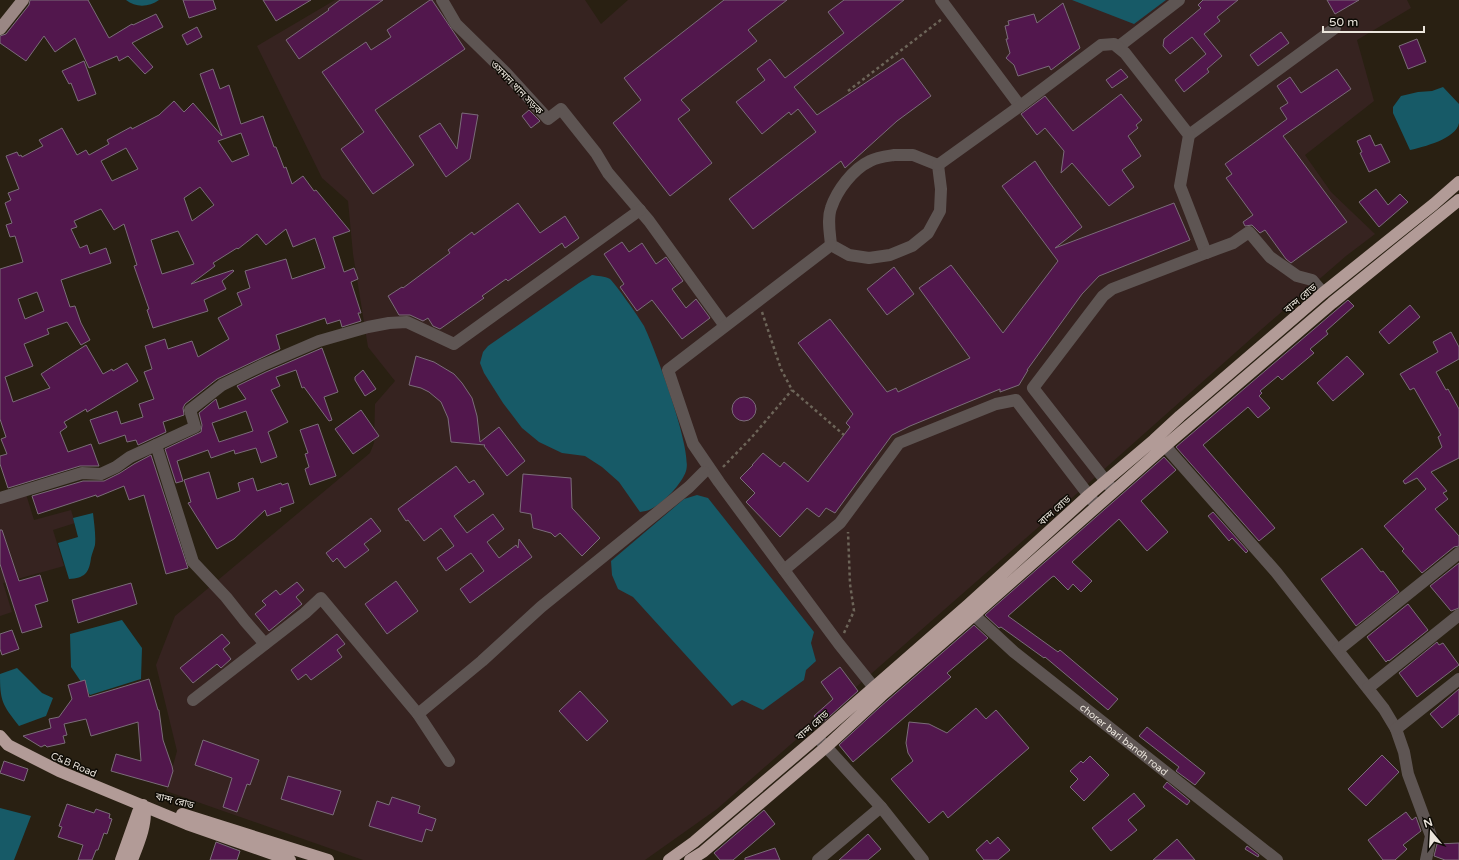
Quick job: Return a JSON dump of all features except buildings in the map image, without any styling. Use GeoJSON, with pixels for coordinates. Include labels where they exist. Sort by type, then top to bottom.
{"type":"FeatureCollection","features":[{"type":"Feature","properties":{"kind":"highway","name":"বান্দ রোড"},"geometry":{"type":"LineString","coordinates":[[690,860],[709,847],[826,747],[878,692],[968,605],[1105,481],[1323,293],[1434,204],[1459,182]]}},
{"type":"Feature","properties":{"kind":"highway","name":"বান্দ রোড"},"geometry":{"type":"LineString","coordinates":[[669,860],[694,842],[817,737],[878,692],[974,615],[1165,446],[1332,304],[1459,200]]}},
{"type":"Feature","properties":{"kind":"highway"},"geometry":{"type":"LineString","coordinates":[[1323,293],[1332,304]]}},
{"type":"Feature","properties":{"kind":"highway","name":"C&B Road"},"geometry":{"type":"LineString","coordinates":[[0,736],[8,745],[38,762],[144,805]]}},
{"type":"Feature","properties":{"kind":"highway","name":"বান্দ রোড"},"geometry":{"type":"LineString","coordinates":[[144,805],[187,824],[290,860]]}},
{"type":"Feature","properties":{"kind":"highway","name":"বান্দ রোড"},"geometry":{"type":"LineString","coordinates":[[144,805],[191,816],[328,860]]}},
{"type":"Feature","properties":{"kind":"highway"},"geometry":{"type":"LineString","coordinates":[[121,860],[138,812],[144,805]]}},
{"type":"Feature","properties":{"kind":"highway"},"geometry":{"type":"LineString","coordinates":[[132,860],[141,835],[145,812],[144,805]]}},
{"type":"Feature","properties":{"kind":"main road"},"geometry":{"type":"LineString","coordinates":[[0,29],[23,0]]}},
{"type":"Feature","properties":{"kind":"street","name":"ওসমান খান সড়ক"},"geometry":{"type":"LineString","coordinates":[[442,0],[456,24],[506,73],[548,119],[561,109],[596,153],[608,173],[640,210]]}},
{"type":"Feature","properties":{"kind":"street"},"geometry":{"type":"LineString","coordinates":[[941,0],[1020,106]]}},
{"type":"Feature","properties":{"kind":"street"},"geometry":{"type":"LineString","coordinates":[[1118,47],[1180,0]]}},
{"type":"Feature","properties":{"kind":"street"},"geometry":{"type":"LineString","coordinates":[[1206,253],[1180,186],[1189,135],[1335,28]]}},
{"type":"Feature","properties":{"kind":"street"},"geometry":{"type":"LineString","coordinates":[[938,165],[1101,45],[1114,44],[1125,53],[1189,135]]}},
{"type":"Feature","properties":{"kind":"street"},"geometry":{"type":"LineString","coordinates":[[831,245],[829,227],[831,209],[839,190],[852,174],[870,161],[894,154],[913,156],[938,165]]}},
{"type":"Feature","properties":{"kind":"street"},"geometry":{"type":"LineString","coordinates":[[831,245],[849,254],[869,258],[890,255],[912,246],[928,233],[940,211],[941,189],[938,165]]}},
{"type":"Feature","properties":{"kind":"street"},"geometry":{"type":"LineString","coordinates":[[0,498],[82,473],[100,474],[116,467],[130,457],[195,427],[190,410],[222,385],[319,341],[368,327],[389,323],[407,322],[454,344],[640,210],[725,326]]}},
{"type":"Feature","properties":{"kind":"street"},"geometry":{"type":"LineString","coordinates":[[784,570],[840,522],[899,443],[996,404],[1016,400],[1033,388],[1103,296],[1112,288],[1233,243],[1249,232],[1270,256],[1298,276],[1312,280],[1323,293]]}},
{"type":"Feature","properties":{"kind":"street"},"geometry":{"type":"LineString","coordinates":[[831,245],[668,370],[694,444],[710,474],[839,644],[878,692]]}},
{"type":"Feature","properties":{"kind":"street"},"geometry":{"type":"LineString","coordinates":[[1033,388],[1114,491]]}},
{"type":"Feature","properties":{"kind":"street"},"geometry":{"type":"LineString","coordinates":[[1016,400],[1097,506]]}},
{"type":"Feature","properties":{"kind":"street"},"geometry":{"type":"LineString","coordinates":[[156,445],[193,562],[226,597],[265,644]]}},
{"type":"Feature","properties":{"kind":"street"},"geometry":{"type":"LineString","coordinates":[[1165,446],[1276,572],[1384,709],[1396,729],[1404,752],[1408,774],[1431,836],[1426,860]]}},
{"type":"Feature","properties":{"kind":"street"},"geometry":{"type":"LineString","coordinates":[[418,714],[482,661],[541,607],[689,487],[710,474]]}},
{"type":"Feature","properties":{"kind":"street"},"geometry":{"type":"LineString","coordinates":[[1338,650],[1459,553]]}},
{"type":"Feature","properties":{"kind":"street"},"geometry":{"type":"LineString","coordinates":[[193,700],[305,613],[321,598],[418,714],[449,761]]}},
{"type":"Feature","properties":{"kind":"street","name":"chorer bari bandh road"},"geometry":{"type":"LineString","coordinates":[[974,615],[1014,652],[1277,860]]}},
{"type":"Feature","properties":{"kind":"street"},"geometry":{"type":"LineString","coordinates":[[1368,688],[1459,615]]}},
{"type":"Feature","properties":{"kind":"street"},"geometry":{"type":"LineString","coordinates":[[1396,729],[1459,679]]}},
{"type":"Feature","properties":{"kind":"street"},"geometry":{"type":"LineString","coordinates":[[817,737],[881,807],[923,860]]}},
{"type":"Feature","properties":{"kind":"street"},"geometry":{"type":"LineString","coordinates":[[818,860],[881,807]]}},
{"type":"Feature","properties":{"kind":"path"},"geometry":{"type":"LineString","coordinates":[[848,91],[950,13]]}},
{"type":"Feature","properties":{"kind":"path"},"geometry":{"type":"LineString","coordinates":[[758,301],[781,369],[792,390],[844,435]]}},
{"type":"Feature","properties":{"kind":"path"},"geometry":{"type":"LineString","coordinates":[[710,474],[752,437],[792,390]]}},
{"type":"Feature","properties":{"kind":"path"},"geometry":{"type":"LineString","coordinates":[[839,644],[854,611],[850,584],[848,530],[840,522]]}},
{"type":"Feature","properties":{"kind":"shaded area"},"geometry":{"type":"Polygon","coordinates":[[[335,0],[585,0],[601,24],[628,0],[1407,0],[1411,8],[1357,40],[1374,101],[1305,155],[1331,192],[1375,234],[1346,256],[1263,328],[717,809],[645,860],[363,860],[166,791],[177,751],[156,665],[175,616],[370,453],[374,443],[375,404],[395,381],[368,347],[353,254],[348,201],[322,178],[257,46],[335,0]]]}},
{"type":"Feature","properties":{"kind":"shaded area"},"geometry":{"type":"Polygon","coordinates":[[[26,494],[34,520],[71,510],[75,523],[53,530],[64,566],[3,583],[12,612],[0,616],[0,569],[13,564],[4,537],[0,538],[0,502],[26,494]]]}},
{"type":"Feature","properties":{"kind":"water"},"geometry":{"type":"Polygon","coordinates":[[[126,0],[159,0],[142,6],[130,3],[126,0]]]}},
{"type":"Feature","properties":{"kind":"water"},"geometry":{"type":"Polygon","coordinates":[[[1072,0],[1166,0],[1134,24],[1072,0]]]}},
{"type":"Feature","properties":{"kind":"water"},"geometry":{"type":"Polygon","coordinates":[[[1443,87],[1459,104],[1459,123],[1457,129],[1446,138],[1423,147],[1410,150],[1393,113],[1393,107],[1401,96],[1418,92],[1432,91],[1443,87]]]}},
{"type":"Feature","properties":{"kind":"water"},"geometry":{"type":"Polygon","coordinates":[[[592,275],[610,279],[644,326],[672,399],[684,443],[687,460],[686,471],[681,482],[666,498],[647,511],[640,512],[619,482],[602,467],[585,456],[562,453],[539,442],[522,428],[503,403],[484,373],[480,363],[483,352],[488,346],[592,275]]]}},
{"type":"Feature","properties":{"kind":"water"},"geometry":{"type":"Polygon","coordinates":[[[697,495],[708,498],[814,632],[811,643],[816,661],[806,670],[804,680],[763,710],[742,700],[732,706],[633,597],[618,589],[612,575],[611,561],[684,499],[697,495]]]}},
{"type":"Feature","properties":{"kind":"water"},"geometry":{"type":"Polygon","coordinates":[[[93,513],[95,545],[89,567],[82,576],[69,579],[58,543],[78,537],[73,518],[93,513]]]}},
{"type":"Feature","properties":{"kind":"water"},"geometry":{"type":"Polygon","coordinates":[[[122,620],[142,648],[141,679],[90,695],[71,667],[70,634],[122,620]]]}},
{"type":"Feature","properties":{"kind":"water"},"geometry":{"type":"Polygon","coordinates":[[[17,668],[42,693],[53,698],[46,716],[19,726],[3,702],[0,683],[0,674],[17,668]]]}},
{"type":"Feature","properties":{"kind":"water"},"geometry":{"type":"Polygon","coordinates":[[[0,808],[31,816],[14,860],[0,860],[0,808]]]}}]}
